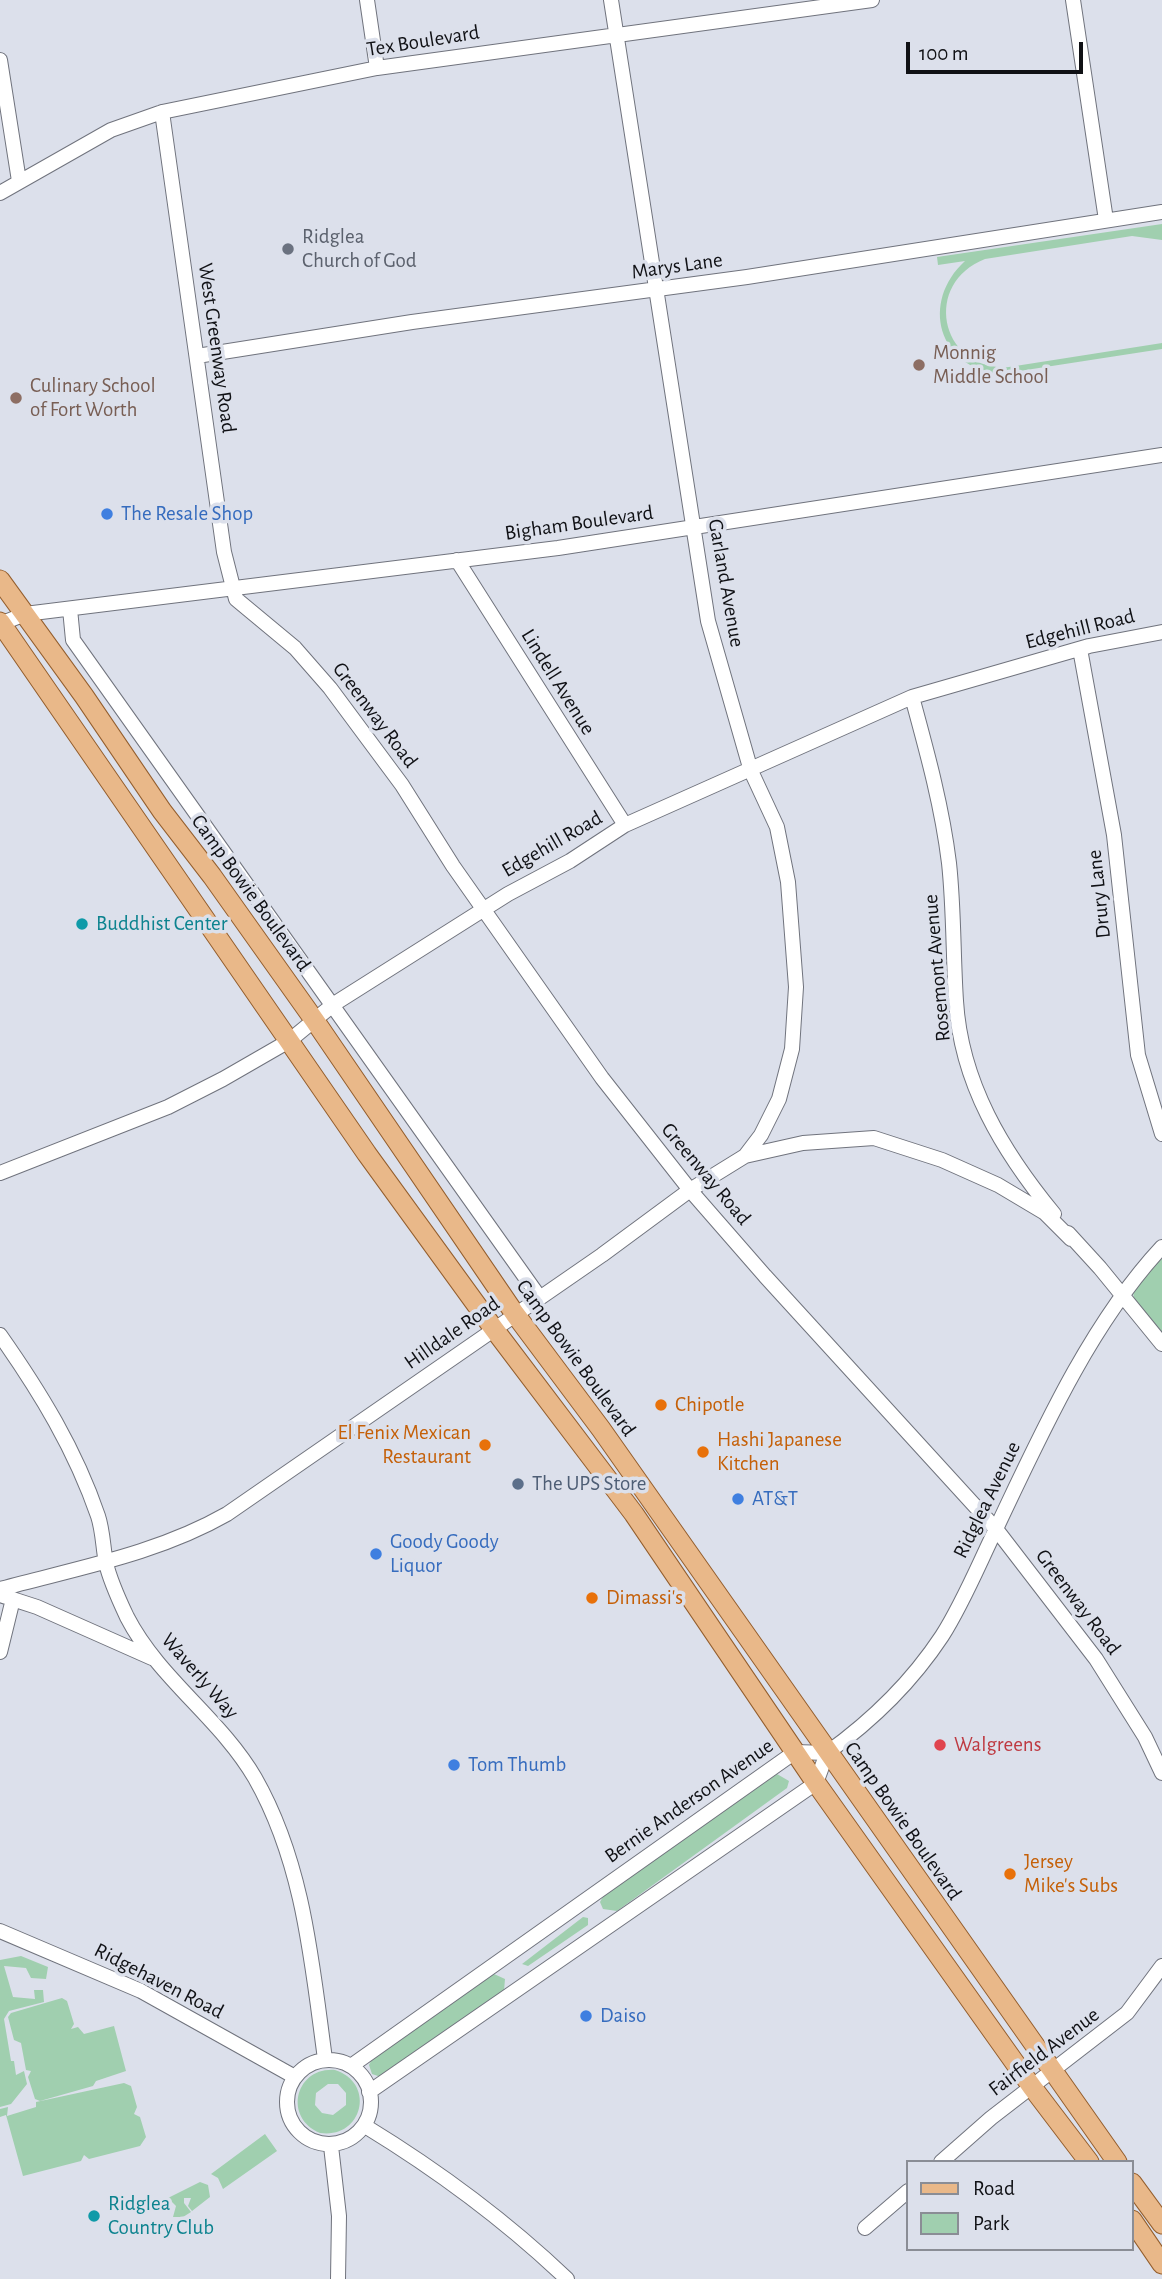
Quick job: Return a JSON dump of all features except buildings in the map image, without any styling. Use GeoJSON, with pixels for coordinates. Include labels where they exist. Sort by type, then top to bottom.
{"type":"FeatureCollection","features":[{"type":"Feature","properties":{"kind":"main road","name":"Camp Bowie Boulevard"},"geometry":{"type":"LineString","coordinates":[[0,580],[162,811],[212,876],[315,1021],[515,1314],[601,1429],[1052,2074],[1116,2160]]}},
{"type":"Feature","properties":{"kind":"main road"},"geometry":{"type":"LineString","coordinates":[[0,623],[139,828],[234,958],[289,1041],[494,1329],[634,1514],[673,1561],[679,1563],[690,1557]]}},
{"type":"Feature","properties":{"kind":"main road"},"geometry":{"type":"LineString","coordinates":[[139,828],[162,811]]}},
{"type":"Feature","properties":{"kind":"main road"},"geometry":{"type":"LineString","coordinates":[[634,1514],[816,1783],[1032,2087],[1087,2160]]}},
{"type":"Feature","properties":{"kind":"main road"},"geometry":{"type":"LineString","coordinates":[[1134,2186],[1162,2224]]}},
{"type":"Feature","properties":{"kind":"main road"},"geometry":{"type":"LineString","coordinates":[[1134,2223],[1162,2264]]}},
{"type":"Feature","properties":{"kind":"street"},"geometry":{"type":"LineString","coordinates":[[367,0],[377,68]]}},
{"type":"Feature","properties":{"kind":"street","name":"Garland Avenue"},"geometry":{"type":"LineString","coordinates":[[611,0],[714,646],[751,771],[777,827],[788,882],[796,987],[792,1049],[779,1099],[761,1135],[745,1156]]}},
{"type":"Feature","properties":{"kind":"street","name":"Tex Boulevard"},"geometry":{"type":"LineString","coordinates":[[0,193],[111,130],[162,112],[377,68],[872,0]]}},
{"type":"Feature","properties":{"kind":"street"},"geometry":{"type":"LineString","coordinates":[[1073,0],[1106,220]]}},
{"type":"Feature","properties":{"kind":"street"},"geometry":{"type":"LineString","coordinates":[[0,60],[19,181]]}},
{"type":"Feature","properties":{"kind":"street","name":"West Greenway Road"},"geometry":{"type":"LineString","coordinates":[[162,112],[225,552],[233,589]]}},
{"type":"Feature","properties":{"kind":"street","name":"Marys Lane"},"geometry":{"type":"LineString","coordinates":[[197,356],[656,290],[1162,212]]}},
{"type":"Feature","properties":{"kind":"street","name":"Bigham Boulevard"},"geometry":{"type":"LineString","coordinates":[[0,623],[25,614],[457,560],[694,527],[1162,455]]}},
{"type":"Feature","properties":{"kind":"street","name":"Lindell Avenue"},"geometry":{"type":"LineString","coordinates":[[457,560],[625,825]]}},
{"type":"Feature","properties":{"kind":"street","name":"Greenway Road"},"geometry":{"type":"LineString","coordinates":[[233,589],[236,599],[295,648],[330,688],[402,785],[484,910],[602,1078],[690,1190],[996,1529],[1096,1659],[1144,1737],[1162,1773]]}},
{"type":"Feature","properties":{"kind":"street"},"geometry":{"type":"LineString","coordinates":[[70,609],[74,640],[540,1298]]}},
{"type":"Feature","properties":{"kind":"street","name":"Edgehill Road"},"geometry":{"type":"LineString","coordinates":[[0,1173],[168,1107],[289,1041],[334,1004],[625,825],[912,697],[1080,649],[1162,632]]}},
{"type":"Feature","properties":{"kind":"street","name":"Drury Lane"},"geometry":{"type":"LineString","coordinates":[[1080,649],[1114,835],[1138,1055],[1162,1134]]}},
{"type":"Feature","properties":{"kind":"street","name":"Rosemont Avenue"},"geometry":{"type":"LineString","coordinates":[[912,697],[938,792],[949,863],[956,1001],[969,1068],[997,1136],[1071,1238],[1162,1344]]}},
{"type":"Feature","properties":{"kind":"street","name":"Hilldale Road"},"geometry":{"type":"LineString","coordinates":[[0,1589],[106,1564],[200,1528],[227,1514],[540,1298],[690,1190],[745,1156],[803,1143],[874,1138],[942,1160],[998,1185],[1045,1213],[1071,1238]]}},
{"type":"Feature","properties":{"kind":"street","name":"Ridglea Avenue"},"geometry":{"type":"LineString","coordinates":[[827,1753],[883,1709],[943,1635],[1060,1397],[1137,1274],[1162,1247]]}},
{"type":"Feature","properties":{"kind":"street","name":"Waverly Way"},"geometry":{"type":"LineString","coordinates":[[0,1335],[41,1394],[61,1429],[100,1519],[106,1564],[119,1600],[152,1658],[215,1724],[255,1778],[277,1826],[294,1873],[307,1930],[325,2060]]}},
{"type":"Feature","properties":{"kind":"street"},"geometry":{"type":"LineString","coordinates":[[0,1652],[7,1597],[37,1606],[152,1658]]}},
{"type":"Feature","properties":{"kind":"street","name":"Bernie Anderson Avenue"},"geometry":{"type":"LineString","coordinates":[[351,2066],[795,1752],[827,1753]]}},
{"type":"Feature","properties":{"kind":"street"},"geometry":{"type":"LineString","coordinates":[[369,2092],[816,1783],[827,1753]]}},
{"type":"Feature","properties":{"kind":"street","name":"Ridgehaven Road"},"geometry":{"type":"LineString","coordinates":[[0,1931],[141,1992],[295,2077]]}},
{"type":"Feature","properties":{"kind":"street","name":"Fairfield Avenue"},"geometry":{"type":"LineString","coordinates":[[943,2160],[1127,2013],[1162,1966]]}},
{"type":"Feature","properties":{"kind":"street"},"geometry":{"type":"LineString","coordinates":[[325,2060],[351,2066],[366,2082],[369,2092],[370,2110],[365,2126],[343,2143],[331,2146],[302,2136],[291,2121],[287,2102],[295,2077],[308,2065],[325,2060]]}},
{"type":"Feature","properties":{"kind":"street"},"geometry":{"type":"LineString","coordinates":[[365,2126],[418,2158],[505,2223],[567,2279]]}},
{"type":"Feature","properties":{"kind":"street"},"geometry":{"type":"LineString","coordinates":[[331,2146],[339,2216],[338,2279]]}},
{"type":"Feature","properties":{"kind":"street"},"geometry":{"type":"LineString","coordinates":[[866,2228],[906,2193]]}},
{"type":"Feature","properties":{"kind":"green space"},"geometry":{"type":"Polygon","coordinates":[[[1162,224],[1162,240],[1132,236],[985,259],[965,271],[952,287],[947,305],[948,324],[955,342],[968,356],[986,365],[1009,367],[1162,343],[1162,349],[1000,374],[979,369],[962,360],[942,331],[940,313],[943,295],[951,277],[965,261],[938,265],[937,257],[1162,224]]]}},
{"type":"Feature","properties":{"kind":"green space"},"geometry":{"type":"Polygon","coordinates":[[[1162,1253],[1162,1332],[1134,1299],[1133,1291],[1162,1253]]]}},
{"type":"Feature","properties":{"kind":"green space"},"geometry":{"type":"Polygon","coordinates":[[[777,1774],[789,1781],[787,1788],[617,1911],[603,1909],[600,1902],[604,1895],[777,1774]]]}},
{"type":"Feature","properties":{"kind":"green space"},"geometry":{"type":"Polygon","coordinates":[[[583,1917],[588,1918],[588,1925],[528,1966],[522,1964],[583,1917]]]}},
{"type":"Feature","properties":{"kind":"green space"},"geometry":{"type":"Polygon","coordinates":[[[21,1956],[48,1967],[46,1979],[31,1978],[26,1968],[4,1966],[13,1997],[35,1999],[34,1990],[43,1990],[44,2002],[9,2011],[4,2019],[11,2061],[14,2061],[16,2075],[24,2071],[27,2084],[11,2104],[0,2107],[0,1960],[21,1956]]]}},
{"type":"Feature","properties":{"kind":"green space"},"geometry":{"type":"Polygon","coordinates":[[[494,1974],[505,1979],[504,1991],[381,2077],[372,2074],[369,2065],[372,2059],[494,1974]]]}},
{"type":"Feature","properties":{"kind":"green space"},"geometry":{"type":"Polygon","coordinates":[[[62,1998],[67,2001],[74,2024],[71,2029],[78,2027],[84,2034],[114,2026],[126,2071],[96,2081],[93,2086],[40,2101],[35,2099],[28,2077],[31,2071],[26,2070],[21,2043],[14,2040],[8,2017],[11,2013],[62,1998]]]}},
{"type":"Feature","properties":{"kind":"green space"},"geometry":{"type":"Polygon","coordinates":[[[335,2070],[348,2077],[356,2086],[360,2097],[359,2109],[354,2119],[346,2128],[335,2133],[320,2133],[308,2126],[298,2106],[303,2085],[311,2076],[321,2071],[335,2070]],[[328,2084],[316,2093],[315,2105],[322,2113],[333,2115],[346,2105],[346,2093],[338,2084],[328,2084]]]}},
{"type":"Feature","properties":{"kind":"green space"},"geometry":{"type":"Polygon","coordinates":[[[124,2083],[131,2086],[137,2107],[134,2114],[140,2117],[146,2137],[140,2146],[89,2159],[84,2155],[81,2161],[23,2176],[6,2115],[0,2117],[0,2109],[8,2107],[7,2116],[36,2107],[36,2102],[124,2083]]]}},
{"type":"Feature","properties":{"kind":"green space"},"geometry":{"type":"Polygon","coordinates":[[[265,2134],[277,2151],[223,2189],[218,2178],[211,2174],[265,2134]]]}},
{"type":"Feature","properties":{"kind":"green space"},"geometry":{"type":"Polygon","coordinates":[[[200,2182],[208,2185],[210,2197],[192,2211],[188,2206],[191,2198],[184,2198],[184,2203],[191,2212],[183,2217],[173,2217],[176,2206],[168,2198],[200,2182]]]}},
{"type":"Feature","properties":{"kind":"place","name":"Ridglea Church of God"},"geometry":{"type":"Point","coordinates":[288,249]}},
{"type":"Feature","properties":{"kind":"place","name":"Monnig Middle School"},"geometry":{"type":"Point","coordinates":[919,365]}},
{"type":"Feature","properties":{"kind":"place","name":"Culinary School of Fort Worth"},"geometry":{"type":"Point","coordinates":[16,398]}},
{"type":"Feature","properties":{"kind":"place","name":"The Resale Shop"},"geometry":{"type":"Point","coordinates":[107,514]}},
{"type":"Feature","properties":{"kind":"place","name":"Buddhist Center"},"geometry":{"type":"Point","coordinates":[82,924]}},
{"type":"Feature","properties":{"kind":"place","name":"Chipotle"},"geometry":{"type":"Point","coordinates":[661,1405]}},
{"type":"Feature","properties":{"kind":"place","name":"El Fenix Mexican Restaurant"},"geometry":{"type":"Point","coordinates":[485,1445]}},
{"type":"Feature","properties":{"kind":"place","name":"Hashi Japanese Kitchen"},"geometry":{"type":"Point","coordinates":[703,1452]}},
{"type":"Feature","properties":{"kind":"place","name":"The UPS Store"},"geometry":{"type":"Point","coordinates":[518,1484]}},
{"type":"Feature","properties":{"kind":"place","name":"AT&T"},"geometry":{"type":"Point","coordinates":[738,1499]}},
{"type":"Feature","properties":{"kind":"place","name":"Goody Goody Liquor"},"geometry":{"type":"Point","coordinates":[376,1554]}},
{"type":"Feature","properties":{"kind":"place","name":"Dimassi's"},"geometry":{"type":"Point","coordinates":[592,1598]}},
{"type":"Feature","properties":{"kind":"place","name":"Walgreens"},"geometry":{"type":"Point","coordinates":[940,1745]}},
{"type":"Feature","properties":{"kind":"place","name":"Tom Thumb"},"geometry":{"type":"Point","coordinates":[454,1765]}},
{"type":"Feature","properties":{"kind":"place","name":"Jersey Mike's Subs"},"geometry":{"type":"Point","coordinates":[1010,1874]}},
{"type":"Feature","properties":{"kind":"place","name":"Daiso"},"geometry":{"type":"Point","coordinates":[586,2016]}},
{"type":"Feature","properties":{"kind":"place","name":"Ridglea Country Club"},"geometry":{"type":"Point","coordinates":[94,2216]}}]}
